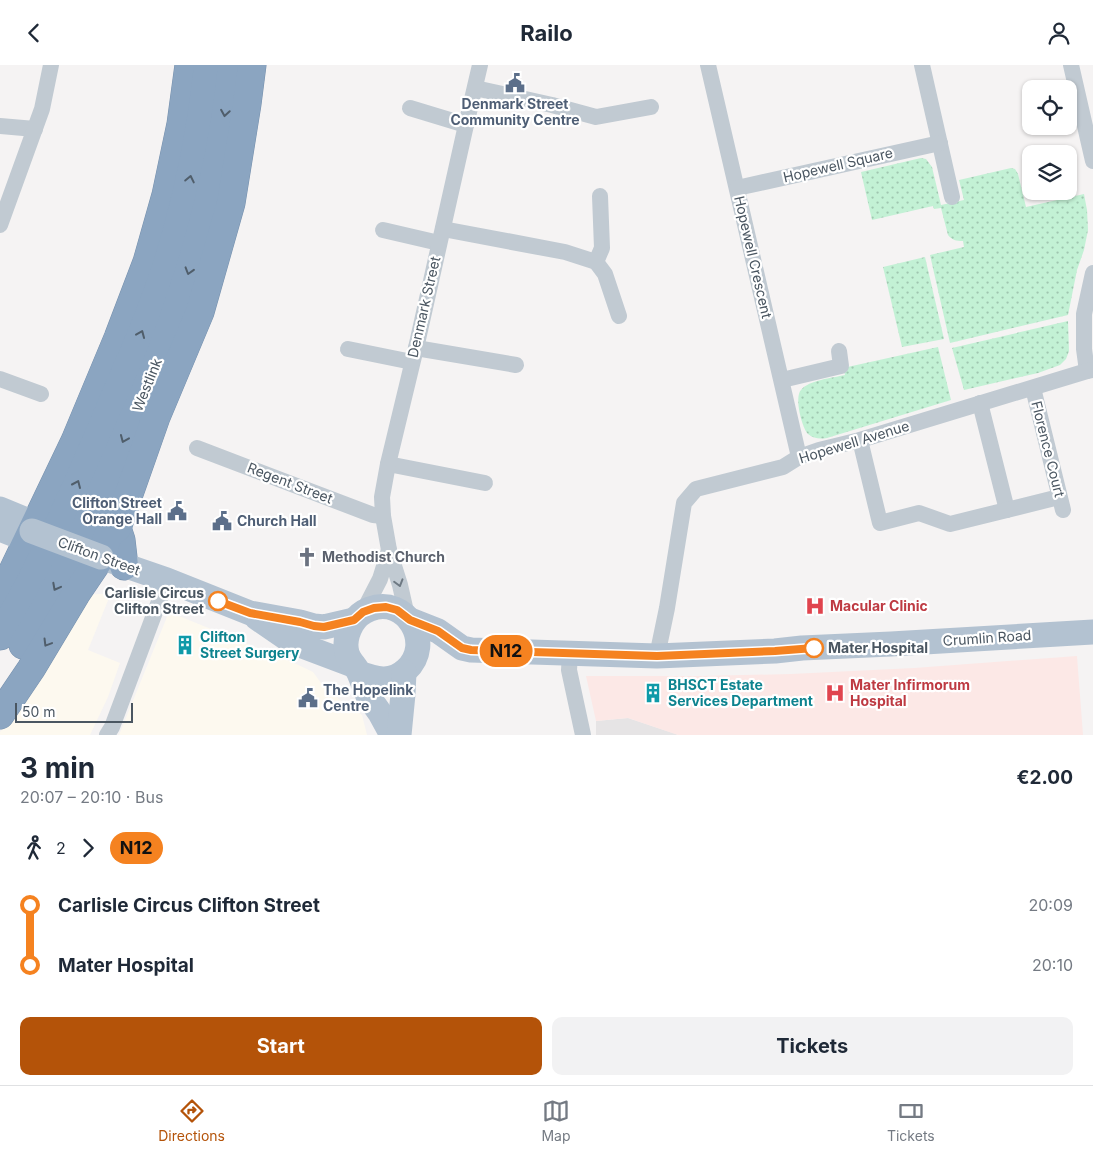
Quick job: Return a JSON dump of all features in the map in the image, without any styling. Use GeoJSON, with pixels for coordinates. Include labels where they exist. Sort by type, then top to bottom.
{"type":"FeatureCollection","features":[{"type":"Feature","properties":{"kind":"highway"},"geometry":{"type":"LineString","coordinates":[[4,587],[76,441],[147,262],[166,195],[181,124],[189,65]]}},
{"type":"Feature","properties":{"kind":"highway","name":"Westlink"},"geometry":{"type":"LineString","coordinates":[[0,636],[19,605],[66,510],[148,317],[168,261],[186,198],[205,95],[208,65]]}},
{"type":"Feature","properties":{"kind":"highway","name":"Westlink"},"geometry":{"type":"LineString","coordinates":[[0,681],[35,627],[60,580],[105,485],[156,365],[202,230],[216,169],[232,65]]}},
{"type":"Feature","properties":{"kind":"highway"},"geometry":{"type":"LineString","coordinates":[[0,715],[31,669],[76,594],[113,561],[108,535],[117,528],[156,417],[200,312],[231,203],[248,104],[252,65]]}},
{"type":"Feature","properties":{"kind":"highway"},"geometry":{"type":"LineString","coordinates":[[0,553],[4,587]]}},
{"type":"Feature","properties":{"kind":"main road","name":"Clifton Street"},"geometry":{"type":"LineString","coordinates":[[0,509],[29,521],[32,531]]}},
{"type":"Feature","properties":{"kind":"main road","name":"Clifton Street"},"geometry":{"type":"LineString","coordinates":[[0,529],[22,538],[32,531]]}},
{"type":"Feature","properties":{"kind":"main road","name":"Clifton Street"},"geometry":{"type":"LineString","coordinates":[[32,531],[250,613],[324,627],[359,616]]}},
{"type":"Feature","properties":{"kind":"main road"},"geometry":{"type":"LineString","coordinates":[[356,669],[374,679],[384,679],[395,677],[408,668],[416,656],[418,647],[418,637],[415,628],[408,618],[397,610],[386,607],[374,608],[359,616],[348,631],[346,643],[348,655],[368,696],[392,735]]}},
{"type":"Feature","properties":{"kind":"main road","name":"Clifton Street"},"geometry":{"type":"LineString","coordinates":[[250,613],[292,642],[356,669]]}},
{"type":"Feature","properties":{"kind":"main road","name":"Crumlin Road"},"geometry":{"type":"LineString","coordinates":[[408,618],[438,631],[462,648],[471,650],[657,656],[1093,632]]}},
{"type":"Feature","properties":{"kind":"main road","name":"Crumlin Road"},"geometry":{"type":"LineString","coordinates":[[408,668],[438,655],[462,648]]}},
{"type":"Feature","properties":{"kind":"main road"},"geometry":{"type":"LineString","coordinates":[[399,735],[408,668]]}},
{"type":"Feature","properties":{"kind":"street"},"geometry":{"type":"LineString","coordinates":[[0,225],[42,109],[51,65]]}},
{"type":"Feature","properties":{"kind":"street","name":"Denmark Street"},"geometry":{"type":"LineString","coordinates":[[408,618],[389,550],[382,497],[480,65]]}},
{"type":"Feature","properties":{"kind":"street"},"geometry":{"type":"LineString","coordinates":[[922,65],[952,197]]}},
{"type":"Feature","properties":{"kind":"street"},"geometry":{"type":"LineString","coordinates":[[1070,65],[1088,115],[1093,161]]}},
{"type":"Feature","properties":{"kind":"street","name":"Hopewell Crescent"},"geometry":{"type":"LineString","coordinates":[[712,66],[737,188],[799,457]]}},
{"type":"Feature","properties":{"kind":"street"},"geometry":{"type":"LineString","coordinates":[[474,88],[596,117],[651,107]]}},
{"type":"Feature","properties":{"kind":"street"},"geometry":{"type":"LineString","coordinates":[[410,108],[466,125]]}},
{"type":"Feature","properties":{"kind":"street"},"geometry":{"type":"LineString","coordinates":[[1,126],[35,129]]}},
{"type":"Feature","properties":{"kind":"street","name":"Hopewell Square"},"geometry":{"type":"LineString","coordinates":[[737,188],[940,143]]}},
{"type":"Feature","properties":{"kind":"street"},"geometry":{"type":"LineString","coordinates":[[596,262],[602,248],[600,196]]}},
{"type":"Feature","properties":{"kind":"street"},"geometry":{"type":"LineString","coordinates":[[383,230],[565,252],[596,262],[605,274],[619,316]]}},
{"type":"Feature","properties":{"kind":"street"},"geometry":{"type":"LineString","coordinates":[[1090,371],[1084,349],[1084,314],[1093,273]]}},
{"type":"Feature","properties":{"kind":"street"},"geometry":{"type":"LineString","coordinates":[[348,349],[516,365]]}},
{"type":"Feature","properties":{"kind":"street"},"geometry":{"type":"LineString","coordinates":[[782,380],[840,366],[839,351]]}},
{"type":"Feature","properties":{"kind":"street","name":"Hopewell Avenue"},"geometry":{"type":"LineString","coordinates":[[657,656],[684,503],[696,489],[784,467],[799,457],[818,450],[860,440],[1090,371]]}},
{"type":"Feature","properties":{"kind":"street"},"geometry":{"type":"LineString","coordinates":[[0,379],[41,394]]}},
{"type":"Feature","properties":{"kind":"street","name":"Florence Court"},"geometry":{"type":"LineString","coordinates":[[1007,510],[1061,503],[1033,388]]}},
{"type":"Feature","properties":{"kind":"street"},"geometry":{"type":"LineString","coordinates":[[860,440],[880,523],[919,513],[950,524],[1007,510],[980,403]]}},
{"type":"Feature","properties":{"kind":"street","name":"Regent Street"},"geometry":{"type":"LineString","coordinates":[[197,448],[373,515],[383,516]]}},
{"type":"Feature","properties":{"kind":"street"},"geometry":{"type":"LineString","coordinates":[[388,464],[484,483]]}},
{"type":"Feature","properties":{"kind":"street","name":"Denmark Street"},"geometry":{"type":"LineString","coordinates":[[359,616],[380,579],[389,550]]}},
{"type":"Feature","properties":{"kind":"street"},"geometry":{"type":"LineString","coordinates":[[107,735],[166,580]]}},
{"type":"Feature","properties":{"kind":"street"},"geometry":{"type":"LineString","coordinates":[[570,654],[569,670],[583,735]]}},
{"type":"Feature","properties":{"kind":"shaded area"},"geometry":{"type":"Polygon","coordinates":[[[111,593],[88,650],[120,663],[108,697],[90,735],[0,735],[0,732],[17,710],[88,595],[111,593]]]}},
{"type":"Feature","properties":{"kind":"shaded area"},"geometry":{"type":"Polygon","coordinates":[[[169,612],[313,672],[321,683],[340,700],[362,715],[367,735],[119,735],[169,612]]]}},
{"type":"Feature","properties":{"kind":"shaded area","name":"Mater Infirmorum Hospital"},"geometry":{"type":"Polygon","coordinates":[[[1077,656],[1083,735],[678,735],[628,718],[596,721],[586,676],[791,674],[914,668],[1077,656]]]}},
{"type":"Feature","properties":{"kind":"shaded area"},"geometry":{"type":"Polygon","coordinates":[[[628,718],[678,735],[596,735],[596,721],[628,718]]]}},
{"type":"Feature","properties":{"kind":"green space"},"geometry":{"type":"Polygon","coordinates":[[[921,158],[926,159],[932,167],[941,205],[964,200],[959,180],[1011,168],[1015,169],[1018,174],[1022,200],[1024,200],[1026,207],[1057,200],[1077,200],[1077,196],[1084,194],[1088,230],[1077,270],[1068,315],[950,343],[930,255],[964,247],[963,241],[954,240],[948,235],[941,208],[934,209],[933,206],[872,220],[861,172],[921,158]]]}},
{"type":"Feature","properties":{"kind":"green space"},"geometry":{"type":"Polygon","coordinates":[[[925,257],[944,339],[902,347],[883,267],[925,257]]]}},
{"type":"Feature","properties":{"kind":"green space"},"geometry":{"type":"Polygon","coordinates":[[[1068,321],[1069,351],[1066,359],[1060,365],[1038,373],[964,390],[952,348],[1068,321]]]}},
{"type":"Feature","properties":{"kind":"green space"},"geometry":{"type":"Polygon","coordinates":[[[938,347],[951,400],[827,438],[815,438],[806,431],[801,419],[798,399],[801,390],[809,384],[845,375],[843,368],[938,347]]]}},
{"type":"Feature","properties":{"kind":"bus line","name":"N12"},"geometry":{"type":"LineString","coordinates":[[218,601],[250,613],[324,627],[354,620],[363,612],[374,608],[386,607],[397,610],[410,620],[438,631],[462,648],[471,650],[657,656],[814,648]]}},
{"type":"Feature","properties":{"kind":"place","name":"Denmark Street Community Centre"},"geometry":{"type":"Point","coordinates":[515,83]}},
{"type":"Feature","properties":{"kind":"place","name":"Clifton Street Orange Hall"},"geometry":{"type":"Point","coordinates":[177,511]}},
{"type":"Feature","properties":{"kind":"place","name":"Church Hall"},"geometry":{"type":"Point","coordinates":[222,521]}},
{"type":"Feature","properties":{"kind":"place","name":"Methodist Church"},"geometry":{"type":"Point","coordinates":[307,557]}},
{"type":"Feature","properties":{"kind":"place","name":"Carlisle Circus Clifton Street"},"geometry":{"type":"Point","coordinates":[218,601]}},
{"type":"Feature","properties":{"kind":"place","name":"Macular Clinic"},"geometry":{"type":"Point","coordinates":[815,606]}},
{"type":"Feature","properties":{"kind":"place","name":"Clifton Street Surgery"},"geometry":{"type":"Point","coordinates":[185,645]}},
{"type":"Feature","properties":{"kind":"place","name":"Mater Hospital"},"geometry":{"type":"Point","coordinates":[814,648]}},
{"type":"Feature","properties":{"kind":"place","name":"BHSCT Estate Services Department"},"geometry":{"type":"Point","coordinates":[653,693]}},
{"type":"Feature","properties":{"kind":"place","name":"Mater Infirmorum Hospital"},"geometry":{"type":"Point","coordinates":[835,693]}},
{"type":"Feature","properties":{"kind":"place","name":"The Hopelink Centre"},"geometry":{"type":"Point","coordinates":[308,698]}}]}
